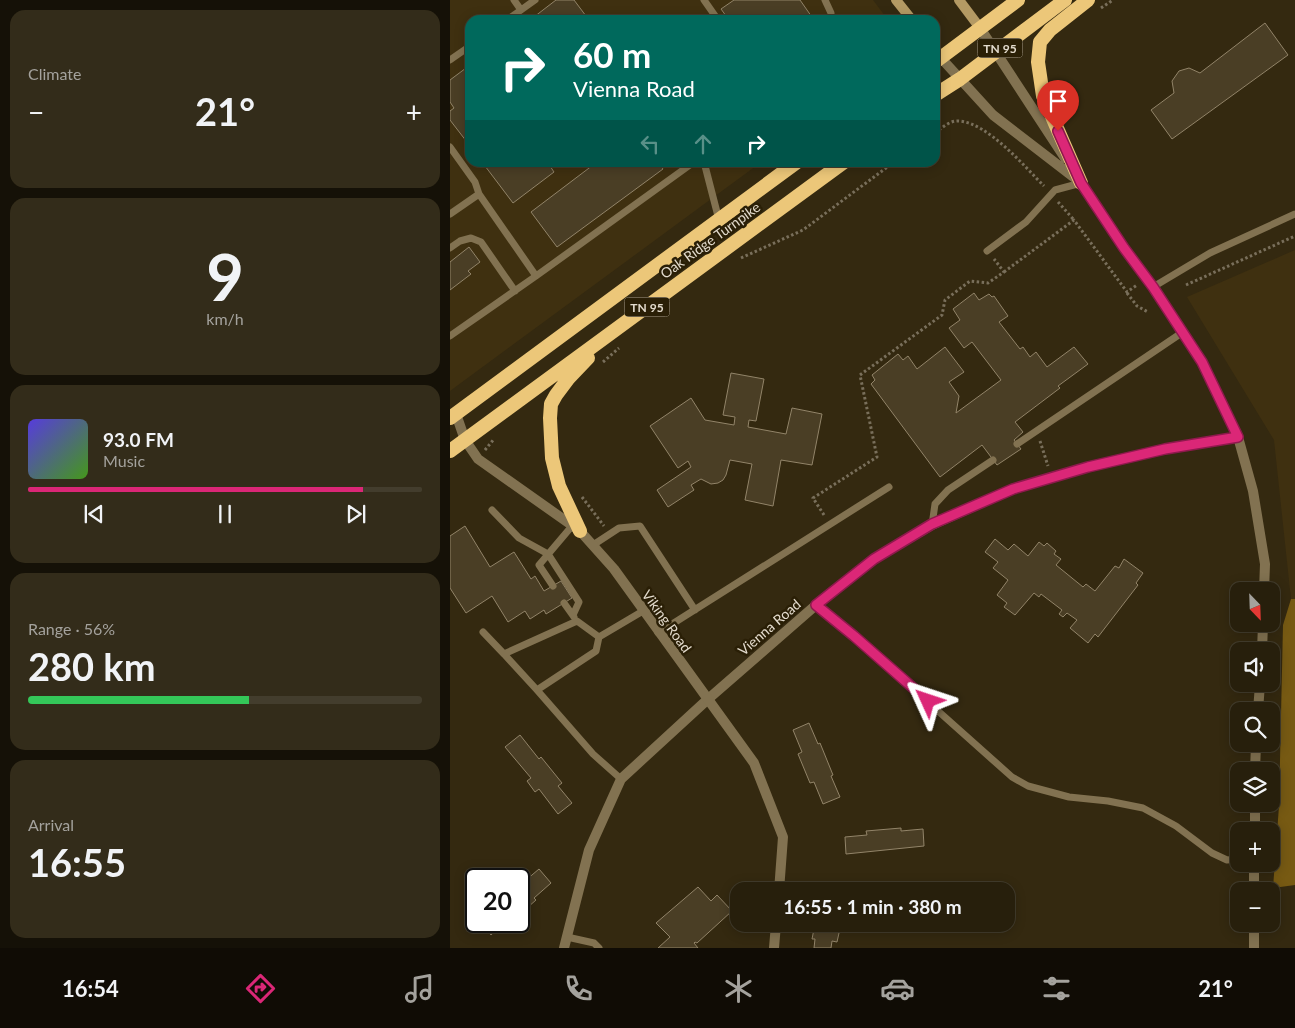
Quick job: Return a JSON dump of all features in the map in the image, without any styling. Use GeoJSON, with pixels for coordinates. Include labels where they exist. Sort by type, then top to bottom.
{"type":"FeatureCollection","features":[{"type":"Feature","properties":{"kind":"highway","name":"TN 95"},"geometry":{"type":"LineString","coordinates":[[940,55],[1018,0]]}},
{"type":"Feature","properties":{"kind":"highway","name":"TN 95"},"geometry":{"type":"LineString","coordinates":[[940,92],[960,79],[1065,0]]}},
{"type":"Feature","properties":{"kind":"highway"},"geometry":{"type":"LineString","coordinates":[[1081,183],[1043,96],[1038,62],[1040,42],[1050,30],[1088,0]]}},
{"type":"Feature","properties":{"kind":"highway","name":"Oak Ridge Turnpike"},"geometry":{"type":"LineString","coordinates":[[452,413],[719,221],[790,167]]}},
{"type":"Feature","properties":{"kind":"highway","name":"Oak Ridge Turnpike"},"geometry":{"type":"LineString","coordinates":[[450,450],[837,167]]}},
{"type":"Feature","properties":{"kind":"highway"},"geometry":{"type":"LineString","coordinates":[[576,528],[559,486],[552,458],[551,404],[568,379],[615,330]]}},
{"type":"Feature","properties":{"kind":"main road"},"geometry":{"type":"LineString","coordinates":[[896,0],[908,15]]}},
{"type":"Feature","properties":{"kind":"main road"},"geometry":{"type":"LineString","coordinates":[[959,0],[980,28]]}},
{"type":"Feature","properties":{"kind":"street"},"geometry":{"type":"LineString","coordinates":[[980,28],[1124,248],[1147,278],[1202,362],[1238,437],[1253,491],[1265,564],[1264,582]]}},
{"type":"Feature","properties":{"kind":"street"},"geometry":{"type":"LineString","coordinates":[[940,60],[993,115],[1081,183]]}},
{"type":"Feature","properties":{"kind":"street","name":"Viking Road"},"geometry":{"type":"LineString","coordinates":[[452,413],[465,440],[478,459],[576,528],[614,569],[642,611],[754,763],[783,837],[779,882]]}},
{"type":"Feature","properties":{"kind":"street","name":"Vienna Road"},"geometry":{"type":"LineString","coordinates":[[564,948],[589,850],[621,780],[707,700],[816,605],[874,559],[932,524],[1013,489],[1165,449],[1238,437]]}},
{"type":"Feature","properties":{"kind":"street"},"geometry":{"type":"LineString","coordinates":[[774,948],[775,932]]}},
{"type":"Feature","properties":{"kind":"street"},"geometry":{"type":"LineString","coordinates":[[1254,932],[1254,948]]}},
{"type":"Feature","properties":{"kind":"lane"},"geometry":{"type":"LineString","coordinates":[[514,0],[521,10]]}},
{"type":"Feature","properties":{"kind":"lane"},"geometry":{"type":"LineString","coordinates":[[514,15],[535,0]]}},
{"type":"Feature","properties":{"kind":"lane"},"geometry":{"type":"LineString","coordinates":[[704,0],[714,15]]}},
{"type":"Feature","properties":{"kind":"lane"},"geometry":{"type":"LineString","coordinates":[[824,0],[830,15]]}},
{"type":"Feature","properties":{"kind":"lane"},"geometry":{"type":"LineString","coordinates":[[450,60],[465,50]]}},
{"type":"Feature","properties":{"kind":"lane"},"geometry":{"type":"LineString","coordinates":[[450,148],[475,182],[479,194],[536,276]]}},
{"type":"Feature","properties":{"kind":"lane"},"geometry":{"type":"LineString","coordinates":[[450,336],[687,167]]}},
{"type":"Feature","properties":{"kind":"lane"},"geometry":{"type":"LineString","coordinates":[[705,167],[719,221]]}},
{"type":"Feature","properties":{"kind":"lane"},"geometry":{"type":"LineString","coordinates":[[987,251],[1026,222],[1055,190],[1081,183]]}},
{"type":"Feature","properties":{"kind":"lane"},"geometry":{"type":"LineString","coordinates":[[450,214],[479,194]]}},
{"type":"Feature","properties":{"kind":"lane"},"geometry":{"type":"LineString","coordinates":[[1153,287],[1210,253],[1295,214]]}},
{"type":"Feature","properties":{"kind":"lane"},"geometry":{"type":"LineString","coordinates":[[450,248],[460,241],[471,238],[481,242],[515,291]]}},
{"type":"Feature","properties":{"kind":"lane"},"geometry":{"type":"LineString","coordinates":[[1017,444],[1183,332]]}},
{"type":"Feature","properties":{"kind":"lane"},"geometry":{"type":"LineString","coordinates":[[932,524],[935,504],[948,490],[993,460]]}},
{"type":"Feature","properties":{"kind":"lane"},"geometry":{"type":"LineString","coordinates":[[658,633],[889,487]]}},
{"type":"Feature","properties":{"kind":"lane"},"geometry":{"type":"LineString","coordinates":[[492,510],[519,538],[548,554],[579,602],[575,618],[504,654]]}},
{"type":"Feature","properties":{"kind":"lane"},"geometry":{"type":"LineString","coordinates":[[593,545],[619,528],[640,526],[695,610]]}},
{"type":"Feature","properties":{"kind":"lane"},"geometry":{"type":"LineString","coordinates":[[553,586],[539,565],[576,528]]}},
{"type":"Feature","properties":{"kind":"lane"},"geometry":{"type":"LineString","coordinates":[[564,603],[575,618],[599,637]]}},
{"type":"Feature","properties":{"kind":"lane"},"geometry":{"type":"LineString","coordinates":[[816,605],[854,636],[1012,777],[1028,786],[1069,797],[1108,801],[1142,808],[1176,826],[1212,853],[1230,860]]}},
{"type":"Feature","properties":{"kind":"lane"},"geometry":{"type":"LineString","coordinates":[[537,690],[596,650],[599,637],[642,611]]}},
{"type":"Feature","properties":{"kind":"lane"},"geometry":{"type":"LineString","coordinates":[[483,632],[537,690],[586,747],[621,780]]}},
{"type":"Feature","properties":{"kind":"lane"},"geometry":{"type":"LineString","coordinates":[[567,937],[594,943],[599,948]]}},
{"type":"Feature","properties":{"kind":"path"},"geometry":{"type":"LineString","coordinates":[[940,129],[947,124],[958,121],[983,129],[1052,194],[1074,220],[1137,306],[1148,312]]}},
{"type":"Feature","properties":{"kind":"path"},"geometry":{"type":"LineString","coordinates":[[740,259],[803,230],[887,167]]}},
{"type":"Feature","properties":{"kind":"path"},"geometry":{"type":"LineString","coordinates":[[829,524],[813,498],[877,457],[860,375],[942,315],[945,300],[970,281],[988,283],[1074,220]]}},
{"type":"Feature","properties":{"kind":"path"},"geometry":{"type":"LineString","coordinates":[[1186,285],[1295,236]]}},
{"type":"Feature","properties":{"kind":"path"},"geometry":{"type":"LineString","coordinates":[[987,251],[1004,272]]}},
{"type":"Feature","properties":{"kind":"path"},"geometry":{"type":"LineString","coordinates":[[1127,292],[1147,278]]}},
{"type":"Feature","properties":{"kind":"path"},"geometry":{"type":"LineString","coordinates":[[598,366],[625,344]]}},
{"type":"Feature","properties":{"kind":"path"},"geometry":{"type":"LineString","coordinates":[[1035,432],[1043,445],[1051,478]]}},
{"type":"Feature","properties":{"kind":"path"},"geometry":{"type":"LineString","coordinates":[[478,459],[496,438]]}},
{"type":"Feature","properties":{"kind":"path"},"geometry":{"type":"LineString","coordinates":[[580,496],[592,508],[610,534]]}},
{"type":"Feature","properties":{"kind":"shaded area"},"geometry":{"type":"Polygon","coordinates":[[[450,0],[873,0],[884,15],[465,15],[465,167],[755,167],[450,391],[450,0]]]}},
{"type":"Feature","properties":{"kind":"shaded area"},"geometry":{"type":"Polygon","coordinates":[[[1295,250],[1295,599],[1291,599],[1274,440],[1187,297],[1295,250]]]}},
{"type":"Feature","properties":{"kind":"shaded area"},"geometry":{"type":"Polygon","coordinates":[[[1291,599],[1295,599],[1295,885],[1280,887],[1280,882],[1273,882],[1274,872],[1280,872],[1280,822],[1278,822],[1280,812],[1283,625],[1291,599]]]}},
{"type":"Feature","properties":{"kind":"building"},"geometry":{"type":"Polygon","coordinates":[[[556,0],[574,0],[585,15],[536,15],[556,0]]]}},
{"type":"Feature","properties":{"kind":"building"},"geometry":{"type":"Polygon","coordinates":[[[734,0],[800,0],[810,15],[725,15],[721,9],[734,0]]]}},
{"type":"Feature","properties":{"kind":"building"},"geometry":{"type":"Polygon","coordinates":[[[1265,23],[1288,55],[1172,139],[1151,110],[1174,93],[1172,81],[1179,71],[1189,68],[1200,73],[1265,23]]]}},
{"type":"Feature","properties":{"kind":"building"},"geometry":{"type":"Polygon","coordinates":[[[465,69],[465,140],[450,120],[450,111],[454,108],[450,102],[450,80],[465,69]]]}},
{"type":"Feature","properties":{"kind":"building"},"geometry":{"type":"Polygon","coordinates":[[[486,167],[551,167],[554,172],[513,203],[486,167]]]}},
{"type":"Feature","properties":{"kind":"building"},"geometry":{"type":"Polygon","coordinates":[[[590,167],[662,167],[663,169],[557,247],[531,212],[590,167]]]}},
{"type":"Feature","properties":{"kind":"building"},"geometry":{"type":"Polygon","coordinates":[[[469,247],[480,262],[468,271],[471,274],[450,290],[450,262],[469,247]]]}},
{"type":"Feature","properties":{"kind":"building"},"geometry":{"type":"Polygon","coordinates":[[[974,293],[979,300],[989,294],[992,297],[994,296],[1008,316],[999,322],[1020,349],[1023,347],[1030,357],[1036,352],[1047,367],[1074,347],[1088,364],[1015,422],[1023,432],[1014,440],[1021,449],[997,465],[982,445],[940,477],[871,384],[875,380],[872,375],[898,354],[903,360],[908,356],[917,369],[945,347],[964,372],[949,382],[959,396],[956,413],[1001,380],[972,342],[964,348],[949,328],[960,320],[953,309],[974,293]]]}},
{"type":"Feature","properties":{"kind":"building"},"geometry":{"type":"Polygon","coordinates":[[[731,373],[764,379],[756,421],[749,420],[748,427],[786,434],[792,408],[822,414],[812,465],[781,460],[773,506],[745,500],[752,464],[730,460],[723,480],[711,484],[701,479],[691,485],[694,490],[668,507],[657,490],[691,467],[688,461],[678,468],[650,426],[691,398],[705,420],[734,425],[735,417],[723,415],[731,373]]]}},
{"type":"Feature","properties":{"kind":"building"},"geometry":{"type":"Polygon","coordinates":[[[465,526],[490,567],[514,552],[531,579],[535,576],[544,591],[561,581],[572,598],[546,614],[544,610],[530,619],[525,611],[508,622],[492,596],[466,613],[450,588],[450,536],[465,526]]]}},
{"type":"Feature","properties":{"kind":"building"},"geometry":{"type":"Polygon","coordinates":[[[995,539],[1008,550],[1014,544],[1028,556],[1039,542],[1044,546],[1047,543],[1056,551],[1054,554],[1061,559],[1056,565],[1083,587],[1086,584],[1095,591],[1115,566],[1119,568],[1124,559],[1143,573],[1136,583],[1138,585],[1098,637],[1095,634],[1088,643],[1070,628],[1077,620],[1067,613],[1063,617],[1059,614],[1062,610],[1041,594],[1039,597],[1034,593],[1015,615],[1004,607],[1007,603],[997,595],[1008,580],[993,568],[998,562],[985,552],[995,539]]]}},
{"type":"Feature","properties":{"kind":"building"},"geometry":{"type":"Polygon","coordinates":[[[809,723],[818,744],[820,743],[840,797],[823,804],[814,782],[810,783],[798,754],[802,752],[793,730],[809,723]]]}},
{"type":"Feature","properties":{"kind":"building"},"geometry":{"type":"Polygon","coordinates":[[[520,735],[539,759],[541,757],[562,783],[558,786],[572,803],[558,814],[539,789],[535,792],[527,781],[531,778],[505,747],[520,735]]]}},
{"type":"Feature","properties":{"kind":"building"},"geometry":{"type":"Polygon","coordinates":[[[901,828],[901,831],[923,829],[924,846],[846,854],[845,837],[867,835],[866,831],[901,828]]]}},
{"type":"Feature","properties":{"kind":"building"},"geometry":{"type":"Polygon","coordinates":[[[539,869],[551,883],[534,898],[536,900],[530,905],[530,877],[539,869]]]}},
{"type":"Feature","properties":{"kind":"building"},"geometry":{"type":"Polygon","coordinates":[[[698,887],[711,901],[717,895],[730,909],[730,913],[697,943],[694,943],[698,948],[658,948],[670,937],[656,923],[698,887]]]}},
{"type":"Feature","properties":{"kind":"building"},"geometry":{"type":"Polygon","coordinates":[[[813,932],[839,932],[837,942],[832,941],[831,948],[814,948],[815,939],[812,939],[813,932]]]}},
{"type":"Feature","properties":{"kind":"route"},"geometry":{"type":"LineString","coordinates":[[928,701],[816,605],[874,559],[932,524],[1013,489],[1088,467],[1165,449],[1238,437],[1202,362],[1081,183],[1058,131]]}}]}
